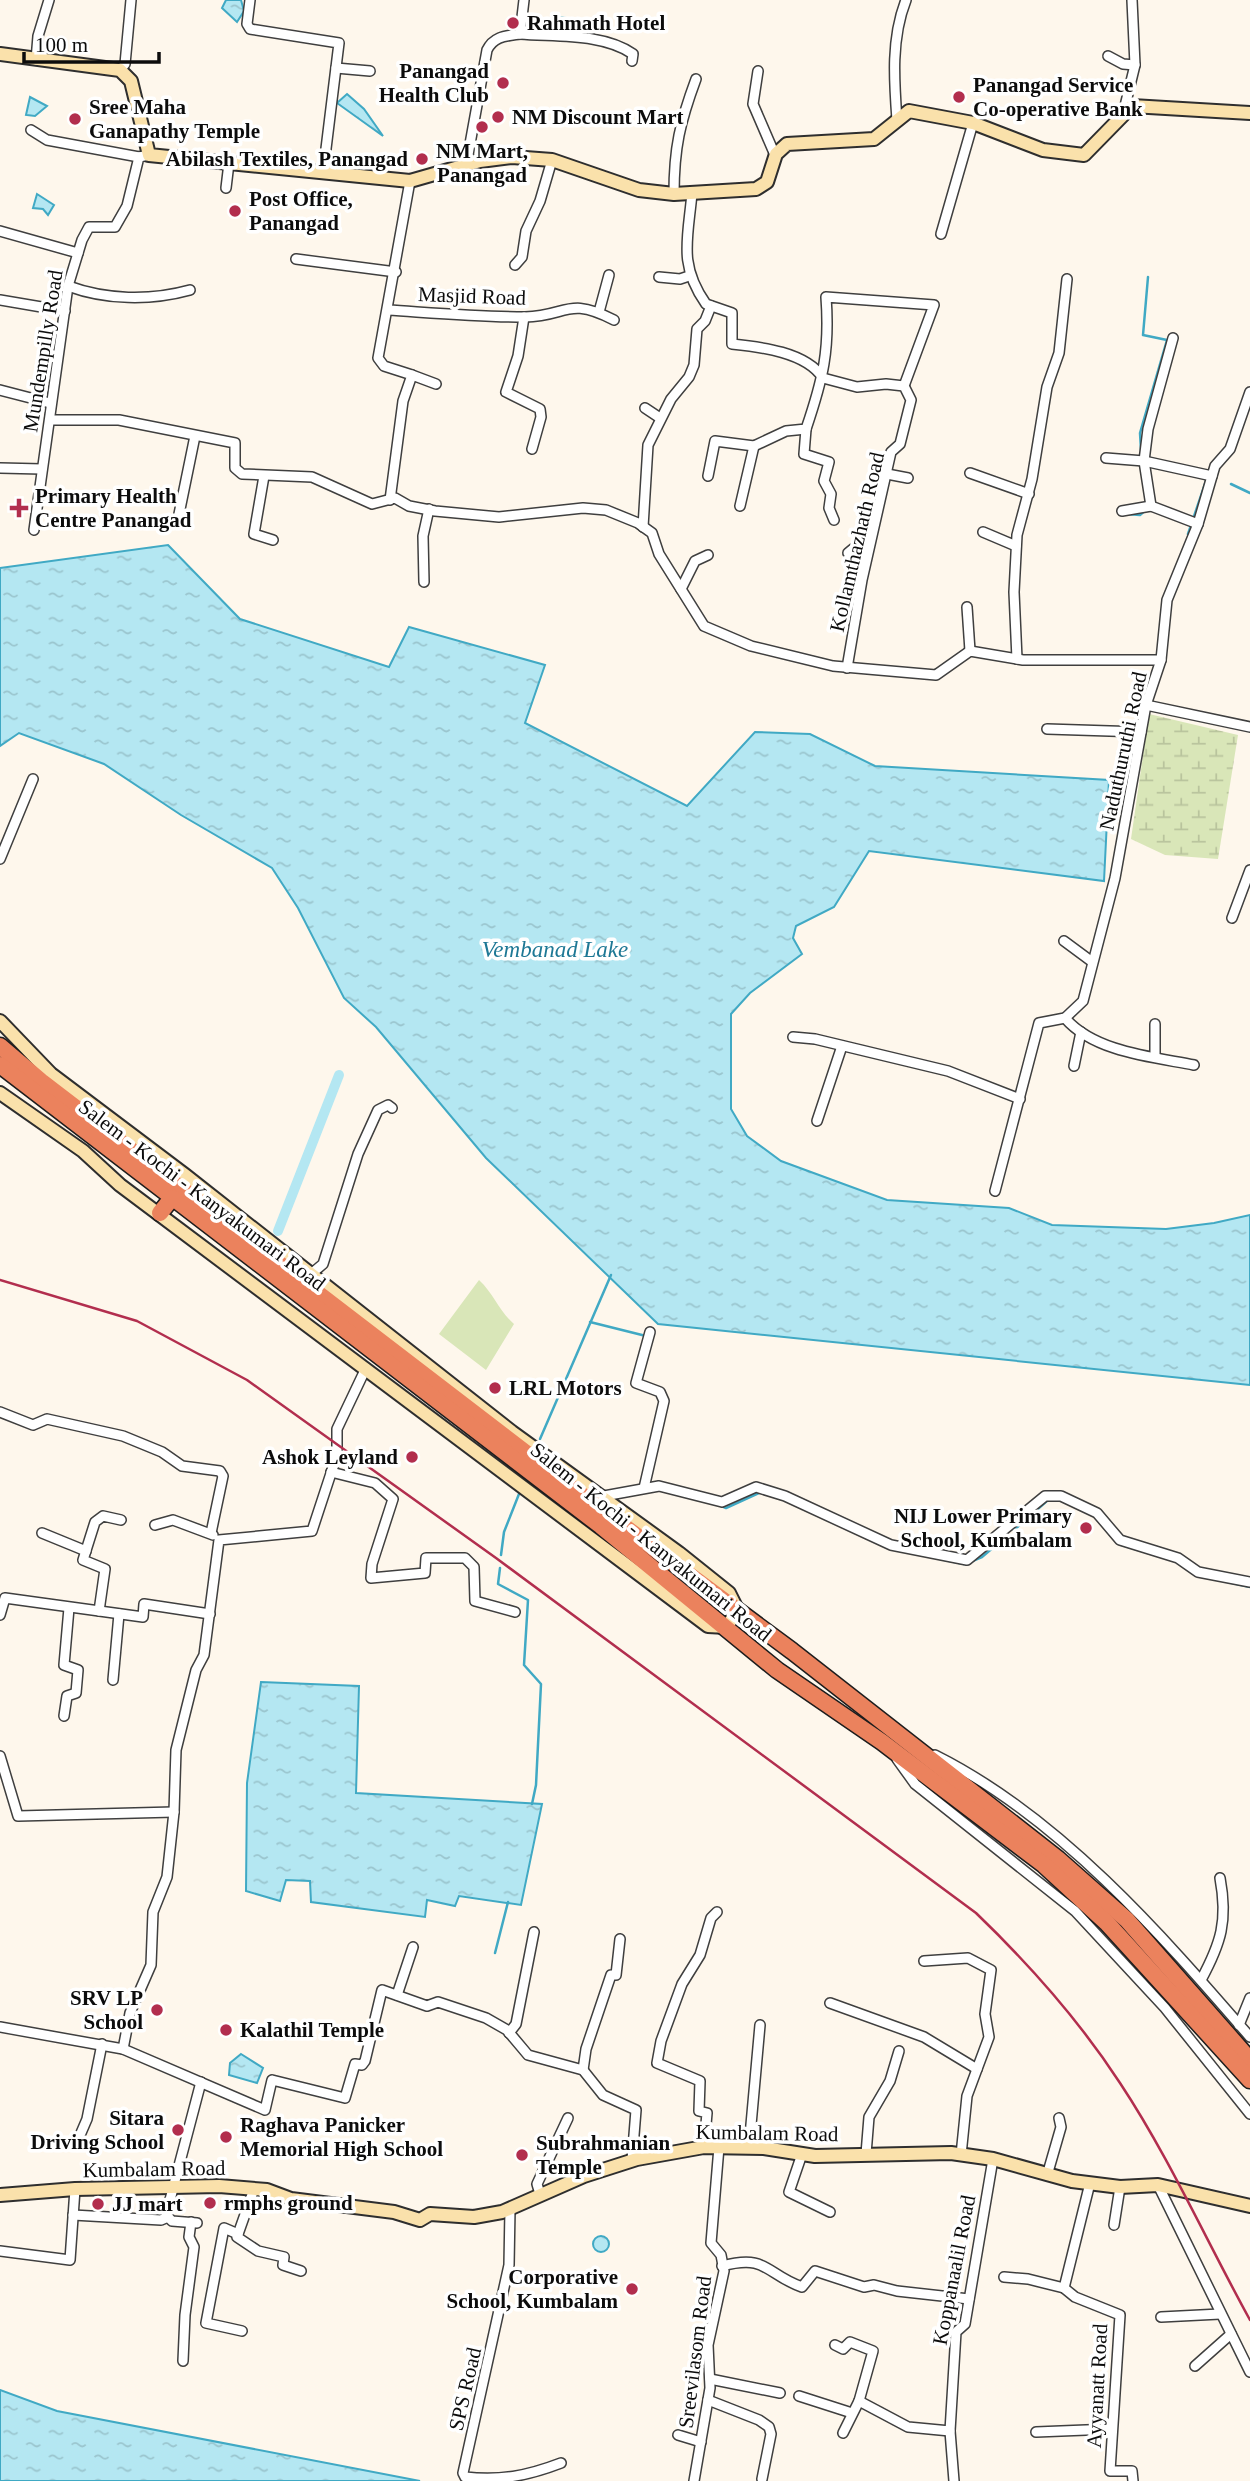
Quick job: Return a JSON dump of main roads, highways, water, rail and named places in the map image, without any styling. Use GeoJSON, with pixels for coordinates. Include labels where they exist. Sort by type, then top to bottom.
{"type":"FeatureCollection","features":[{"type":"Feature","properties":{"kind":"highway","name":"Salem - Kochi - Kanyakumari Road"},"geometry":{"type":"LineString","coordinates":[[0,1046],[41,1081],[555,1475],[738,1611],[1058,1859],[1127,1920],[1239,2033],[1250,2060]]}},
{"type":"Feature","properties":{"kind":"highway","name":"Salem - Kochi - Kanyakumari Road"},"geometry":{"type":"LineString","coordinates":[[0,1065],[601,1526],[778,1670],[882,1742],[1044,1865],[1108,1923],[1250,2080]]}},
{"type":"Feature","properties":{"kind":"highway"},"geometry":{"type":"LineString","coordinates":[[160,1213],[172,1198]]}},
{"type":"Feature","properties":{"kind":"main road"},"geometry":{"type":"LineString","coordinates":[[0,54],[120,70],[131,81],[144,156],[410,181],[480,161],[512,157],[552,160],[639,190],[674,194],[756,189],[767,182],[775,155],[787,144],[874,139],[909,111],[973,123],[1043,150],[1084,155],[1124,110],[1132,106],[1250,113]]}},
{"type":"Feature","properties":{"kind":"main road"},"geometry":{"type":"LineString","coordinates":[[0,1021],[51,1074],[512,1432],[604,1496],[729,1593],[738,1611],[726,1627],[708,1626],[120,1185],[83,1151],[0,1093]]}},
{"type":"Feature","properties":{"kind":"main road","name":"Kumbalam Road"},"geometry":{"type":"LineString","coordinates":[[0,2195],[173,2186],[254,2189],[316,2203],[394,2212],[420,2220],[430,2214],[474,2217],[510,2209],[540,2194],[632,2160],[704,2147],[749,2147],[802,2154],[961,2155],[993,2159],[1090,2183],[1120,2187],[1158,2185],[1250,2207]]}},
{"type":"Feature","properties":{"kind":"water"},"geometry":{"type":"Polygon","coordinates":[[[226,0],[241,0],[244,11],[237,22],[222,8],[226,0]]]}},
{"type":"Feature","properties":{"kind":"water"},"geometry":{"type":"Polygon","coordinates":[[[555,17],[566,18],[572,36],[551,30],[555,17]]]}},
{"type":"Feature","properties":{"kind":"water"},"geometry":{"type":"Polygon","coordinates":[[[347,94],[364,109],[383,136],[337,103],[347,94]]]}},
{"type":"Feature","properties":{"kind":"water"},"geometry":{"type":"Polygon","coordinates":[[[30,97],[47,106],[35,116],[26,115],[30,97]]]}},
{"type":"Feature","properties":{"kind":"water"},"geometry":{"type":"Polygon","coordinates":[[[37,194],[54,205],[48,215],[43,209],[33,208],[37,194]]]}},
{"type":"Feature","properties":{"kind":"water","name":"Vembanad Lake"},"geometry":{"type":"Polygon","coordinates":[[[168,545],[240,619],[389,667],[409,627],[545,665],[525,723],[687,806],[755,732],[810,734],[875,766],[1109,780],[1104,881],[869,851],[834,907],[796,926],[793,938],[802,954],[750,993],[731,1014],[731,1109],[747,1136],[781,1161],[887,1200],[1009,1208],[1052,1225],[1166,1229],[1250,1215],[1250,1385],[658,1324],[486,1158],[376,1027],[344,998],[298,908],[272,868],[181,815],[104,764],[19,733],[0,746],[0,568],[168,545]]]}},
{"type":"Feature","properties":{"kind":"water"},"geometry":{"type":"Polygon","coordinates":[[[261,1682],[359,1686],[356,1793],[542,1804],[521,1905],[459,1896],[455,1906],[427,1900],[425,1917],[311,1902],[310,1881],[286,1880],[280,1901],[246,1891],[247,1783],[261,1682]]]}},
{"type":"Feature","properties":{"kind":"water"},"geometry":{"type":"Polygon","coordinates":[[[241,2054],[263,2068],[257,2083],[229,2075],[230,2063],[241,2054]]]}},
{"type":"Feature","properties":{"kind":"water"},"geometry":{"type":"Polygon","coordinates":[[[601,2236],[607,2238],[607,2250],[601,2252],[595,2250],[593,2244],[595,2238],[601,2236]]]}},
{"type":"Feature","properties":{"kind":"water"},"geometry":{"type":"Polygon","coordinates":[[[0,2390],[57,2411],[420,2481],[0,2481],[0,2390]]]}},
{"type":"Feature","properties":{"kind":"waterway"},"geometry":{"type":"LineString","coordinates":[[1141,450],[1140,433],[1167,340],[1143,335],[1148,277]]}},
{"type":"Feature","properties":{"kind":"waterway"},"geometry":{"type":"LineString","coordinates":[[1188,534],[1207,478]]}},
{"type":"Feature","properties":{"kind":"waterway"},"geometry":{"type":"LineString","coordinates":[[1231,484],[1250,493]]}},
{"type":"Feature","properties":{"kind":"waterway"},"geometry":{"type":"LineString","coordinates":[[1127,514],[1140,515],[1148,508]]}},
{"type":"Feature","properties":{"kind":"waterway"},"geometry":{"type":"LineString","coordinates":[[278,1231],[339,1075]]}},
{"type":"Feature","properties":{"kind":"waterway"},"geometry":{"type":"LineString","coordinates":[[540,1439],[611,1275]]}},
{"type":"Feature","properties":{"kind":"waterway"},"geometry":{"type":"LineString","coordinates":[[590,1322],[646,1336]]}},
{"type":"Feature","properties":{"kind":"waterway"},"geometry":{"type":"LineString","coordinates":[[719,1505],[726,1508],[761,1492]]}},
{"type":"Feature","properties":{"kind":"waterway"},"geometry":{"type":"LineString","coordinates":[[501,1555],[504,1532],[519,1494]]}},
{"type":"Feature","properties":{"kind":"waterway"},"geometry":{"type":"LineString","coordinates":[[1014,1530],[1048,1500]]}},
{"type":"Feature","properties":{"kind":"waterway"},"geometry":{"type":"LineString","coordinates":[[970,1562],[982,1557],[1002,1540]]}},
{"type":"Feature","properties":{"kind":"waterway"},"geometry":{"type":"LineString","coordinates":[[1122,1545],[1158,1556]]}},
{"type":"Feature","properties":{"kind":"waterway"},"geometry":{"type":"LineString","coordinates":[[940,1559],[964,1564]]}},
{"type":"Feature","properties":{"kind":"waterway"},"geometry":{"type":"LineString","coordinates":[[500,1568],[498,1584],[528,1600],[524,1665],[541,1684],[536,1785],[532,1804]]}},
{"type":"Feature","properties":{"kind":"waterway"},"geometry":{"type":"LineString","coordinates":[[1219,1580],[1250,1587]]}},
{"type":"Feature","properties":{"kind":"waterway"},"geometry":{"type":"LineString","coordinates":[[495,1953],[508,1902]]}},
{"type":"Feature","properties":{"kind":"railway"},"geometry":{"type":"LineString","coordinates":[[0,1280],[137,1321],[247,1380],[496,1558],[976,1913],[1053,1994],[1088,2037],[1120,2083],[1171,2170],[1250,2320]]}},
{"type":"Feature","properties":{"kind":"place","name":"Rahmath Hotel"},"geometry":{"type":"Point","coordinates":[513,23]}},
{"type":"Feature","properties":{"kind":"place","name":"Panangad Health Club"},"geometry":{"type":"Point","coordinates":[503,83]}},
{"type":"Feature","properties":{"kind":"place","name":"Panangad Service Co-operative Bank"},"geometry":{"type":"Point","coordinates":[959,97]}},
{"type":"Feature","properties":{"kind":"place","name":"NM Discount Mart"},"geometry":{"type":"Point","coordinates":[498,117]}},
{"type":"Feature","properties":{"kind":"place","name":"Sree Maha Ganapathy Temple"},"geometry":{"type":"Point","coordinates":[75,119]}},
{"type":"Feature","properties":{"kind":"place","name":"NM Mart, Panangad"},"geometry":{"type":"Point","coordinates":[482,127]}},
{"type":"Feature","properties":{"kind":"place","name":"Abilash Textiles, Panangad"},"geometry":{"type":"Point","coordinates":[422,159]}},
{"type":"Feature","properties":{"kind":"place","name":"Post Office, Panangad"},"geometry":{"type":"Point","coordinates":[235,211]}},
{"type":"Feature","properties":{"kind":"place","name":"Primary Health Centre Panangad"},"geometry":{"type":"Point","coordinates":[19,508]}},
{"type":"Feature","properties":{"kind":"place","name":"LRL Motors"},"geometry":{"type":"Point","coordinates":[495,1388]}},
{"type":"Feature","properties":{"kind":"place","name":"Ashok Leyland"},"geometry":{"type":"Point","coordinates":[412,1457]}},
{"type":"Feature","properties":{"kind":"place","name":"NIJ Lower Primary School, Kumbalam"},"geometry":{"type":"Point","coordinates":[1086,1528]}},
{"type":"Feature","properties":{"kind":"place","name":"SRV LP School"},"geometry":{"type":"Point","coordinates":[157,2010]}},
{"type":"Feature","properties":{"kind":"place","name":"Kalathil Temple"},"geometry":{"type":"Point","coordinates":[226,2030]}},
{"type":"Feature","properties":{"kind":"place","name":"Sitara Driving School"},"geometry":{"type":"Point","coordinates":[178,2130]}},
{"type":"Feature","properties":{"kind":"place","name":"Raghava Panicker Memorial High School"},"geometry":{"type":"Point","coordinates":[226,2137]}},
{"type":"Feature","properties":{"kind":"place","name":"Subrahmanian Temple"},"geometry":{"type":"Point","coordinates":[522,2155]}},
{"type":"Feature","properties":{"kind":"place","name":"rmphs ground"},"geometry":{"type":"Point","coordinates":[210,2203]}},
{"type":"Feature","properties":{"kind":"place","name":"JJ mart"},"geometry":{"type":"Point","coordinates":[98,2204]}},
{"type":"Feature","properties":{"kind":"place","name":"Corporative School, Kumbalam"},"geometry":{"type":"Point","coordinates":[632,2289]}}]}
